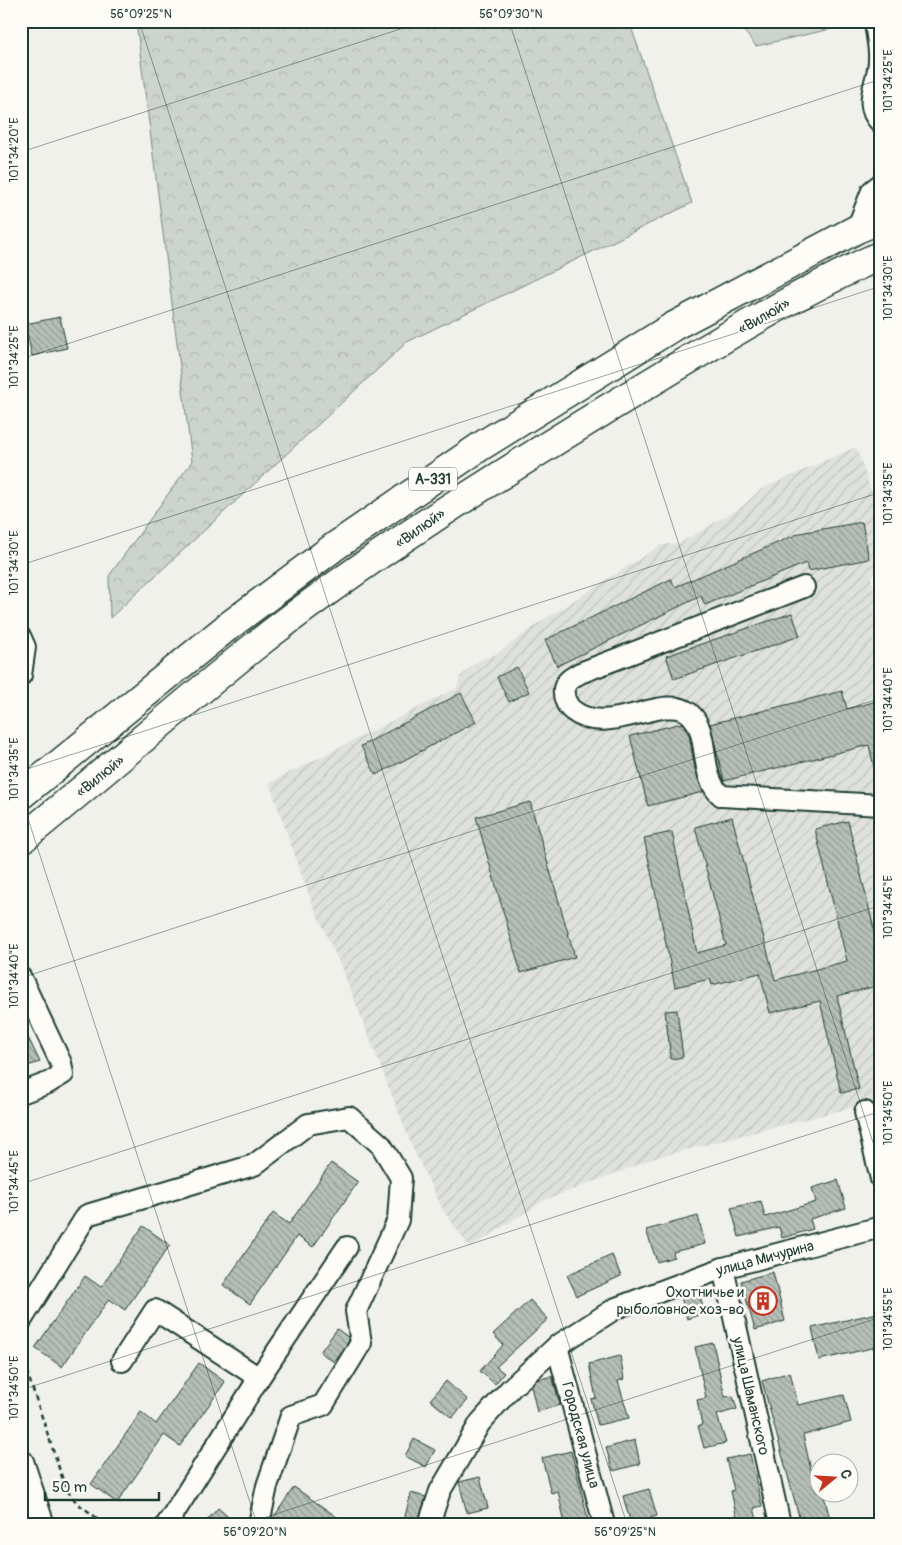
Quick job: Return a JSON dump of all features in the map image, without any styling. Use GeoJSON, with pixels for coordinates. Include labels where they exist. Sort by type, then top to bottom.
{"type":"FeatureCollection","features":[{"type":"Feature","properties":{"kind":"highway","name":"А-331"},"geometry":{"type":"LineString","coordinates":[[21,795],[226,628],[334,547],[481,446],[674,326],[869,224]]}},
{"type":"Feature","properties":{"kind":"highway","name":"«Вилюй»"},"geometry":{"type":"LineString","coordinates":[[21,840],[252,648],[339,584],[471,492],[671,370],[825,280],[881,255]]}},
{"type":"Feature","properties":{"kind":"main road"},"geometry":{"type":"LineString","coordinates":[[25,1474],[41,1524]]}},
{"type":"Feature","properties":{"kind":"main road"},"geometry":{"type":"LineString","coordinates":[[25,1474],[60,1524]]}},
{"type":"Feature","properties":{"kind":"street"},"geometry":{"type":"LineString","coordinates":[[875,21],[880,59],[870,100],[875,118],[881,123]]}},
{"type":"Feature","properties":{"kind":"street"},"geometry":{"type":"LineString","coordinates":[[869,224],[872,191],[881,184]]}},
{"type":"Feature","properties":{"kind":"street"},"geometry":{"type":"LineString","coordinates":[[804,587],[580,673],[570,679],[564,688],[568,707],[578,715],[606,721],[670,707],[682,709],[690,713],[697,723],[711,785],[722,796],[881,806]]}},
{"type":"Feature","properties":{"kind":"street"},"geometry":{"type":"LineString","coordinates":[[21,638],[24,647],[21,675]]}},
{"type":"Feature","properties":{"kind":"street"},"geometry":{"type":"LineString","coordinates":[[21,978],[61,1063],[63,1074],[48,1083],[21,1093]]}},
{"type":"Feature","properties":{"kind":"street"},"geometry":{"type":"LineString","coordinates":[[865,1112],[881,1179]]}},
{"type":"Feature","properties":{"kind":"street"},"geometry":{"type":"LineString","coordinates":[[21,1321],[87,1215],[254,1165],[308,1124],[349,1117],[381,1145],[401,1178],[398,1220],[356,1311],[362,1343],[323,1405],[291,1416],[267,1486],[259,1524]]}},
{"type":"Feature","properties":{"kind":"street","name":"улица Мичурина"},"geometry":{"type":"LineString","coordinates":[[429,1524],[440,1491],[480,1423],[511,1388],[557,1346],[616,1308],[722,1268],[881,1227]]}},
{"type":"Feature","properties":{"kind":"street"},"geometry":{"type":"LineString","coordinates":[[167,1524],[259,1378],[347,1247]]}},
{"type":"Feature","properties":{"kind":"street","name":"улица Шаманского"},"geometry":{"type":"LineString","coordinates":[[722,1268],[780,1524]]}},
{"type":"Feature","properties":{"kind":"street"},"geometry":{"type":"LineString","coordinates":[[122,1361],[155,1310],[259,1378]]}},
{"type":"Feature","properties":{"kind":"street","name":"Городская улица"},"geometry":{"type":"LineString","coordinates":[[557,1346],[604,1524]]}},
{"type":"Feature","properties":{"kind":"path"},"geometry":{"type":"LineString","coordinates":[[21,1354],[66,1489],[77,1503],[105,1524]]}},
{"type":"Feature","properties":{"kind":"shaded area"},"geometry":{"type":"Polygon","coordinates":[[[856,447],[881,518],[881,568],[871,577],[881,620],[881,1100],[658,1157],[543,1201],[470,1248],[443,1210],[413,1149],[342,969],[311,901],[269,783],[457,688],[460,677],[479,660],[495,655],[540,622],[661,545],[680,543],[743,506],[761,489],[856,447]]]}},
{"type":"Feature","properties":{"kind":"green space"},"geometry":{"type":"Polygon","coordinates":[[[136,21],[629,21],[692,203],[407,342],[110,618],[109,576],[192,461],[136,21]]]}},
{"type":"Feature","properties":{"kind":"green space"},"geometry":{"type":"Polygon","coordinates":[[[736,21],[866,21],[756,46],[736,21]]]}},
{"type":"Feature","properties":{"kind":"building"},"geometry":{"type":"Polygon","coordinates":[[[60,317],[67,348],[32,356],[25,324],[60,317]]]}},
{"type":"Feature","properties":{"kind":"building"},"geometry":{"type":"Polygon","coordinates":[[[862,522],[869,559],[808,571],[806,563],[705,605],[701,596],[557,666],[545,640],[671,579],[675,587],[800,533],[862,522]]]}},
{"type":"Feature","properties":{"kind":"building"},"geometry":{"type":"Polygon","coordinates":[[[792,613],[800,636],[674,679],[666,656],[792,613]]]}},
{"type":"Feature","properties":{"kind":"building"},"geometry":{"type":"Polygon","coordinates":[[[517,667],[529,692],[509,702],[497,677],[517,667]]]}},
{"type":"Feature","properties":{"kind":"building"},"geometry":{"type":"Polygon","coordinates":[[[842,691],[847,709],[881,700],[881,775],[876,776],[869,745],[724,781],[710,724],[842,691]]]}},
{"type":"Feature","properties":{"kind":"building"},"geometry":{"type":"Polygon","coordinates":[[[461,693],[476,722],[376,775],[361,746],[461,693]]]}},
{"type":"Feature","properties":{"kind":"building"},"geometry":{"type":"Polygon","coordinates":[[[682,723],[689,735],[695,769],[703,792],[648,806],[630,736],[682,723]]]}},
{"type":"Feature","properties":{"kind":"building"},"geometry":{"type":"Polygon","coordinates":[[[530,802],[575,957],[521,973],[476,817],[530,802]]]}},
{"type":"Feature","properties":{"kind":"building"},"geometry":{"type":"Polygon","coordinates":[[[732,817],[775,980],[847,961],[815,829],[848,821],[881,958],[881,985],[837,996],[859,1089],[841,1093],[820,1001],[770,1013],[760,973],[712,985],[710,979],[675,987],[644,838],[672,832],[697,953],[726,945],[695,827],[732,817]]]}},
{"type":"Feature","properties":{"kind":"building"},"geometry":{"type":"Polygon","coordinates":[[[677,1010],[683,1057],[671,1059],[665,1011],[677,1010]]]}},
{"type":"Feature","properties":{"kind":"building"},"geometry":{"type":"Polygon","coordinates":[[[21,1023],[40,1062],[21,1068],[21,1023]]]}},
{"type":"Feature","properties":{"kind":"building"},"geometry":{"type":"Polygon","coordinates":[[[331,1163],[358,1182],[313,1247],[297,1236],[250,1304],[223,1285],[273,1213],[289,1224],[331,1163]]]}},
{"type":"Feature","properties":{"kind":"building"},"geometry":{"type":"Polygon","coordinates":[[[838,1180],[846,1208],[810,1219],[813,1229],[782,1238],[779,1227],[739,1237],[731,1208],[761,1201],[765,1217],[816,1202],[812,1188],[838,1180]]]}},
{"type":"Feature","properties":{"kind":"building"},"geometry":{"type":"Polygon","coordinates":[[[698,1216],[705,1244],[673,1252],[674,1257],[657,1262],[646,1230],[698,1216]]]}},
{"type":"Feature","properties":{"kind":"building"},"geometry":{"type":"Polygon","coordinates":[[[143,1226],[170,1245],[125,1310],[109,1299],[62,1367],[35,1348],[85,1276],[101,1287],[143,1226]]]}},
{"type":"Feature","properties":{"kind":"building"},"geometry":{"type":"Polygon","coordinates":[[[612,1255],[621,1276],[577,1296],[567,1275],[612,1255]]]}},
{"type":"Feature","properties":{"kind":"building","name":"Охотничье и рыболовное хоз-во"},"geometry":{"type":"Polygon","coordinates":[[[773,1272],[785,1321],[755,1330],[741,1281],[773,1272]]]}},
{"type":"Feature","properties":{"kind":"building"},"geometry":{"type":"Polygon","coordinates":[[[699,1291],[704,1313],[687,1319],[681,1297],[699,1291]]]}},
{"type":"Feature","properties":{"kind":"building"},"geometry":{"type":"Polygon","coordinates":[[[530,1300],[548,1319],[496,1367],[504,1373],[495,1384],[480,1371],[503,1345],[493,1334],[530,1300]]]}},
{"type":"Feature","properties":{"kind":"building"},"geometry":{"type":"Polygon","coordinates":[[[881,1312],[881,1346],[819,1360],[812,1328],[881,1312]]]}},
{"type":"Feature","properties":{"kind":"building"},"geometry":{"type":"Polygon","coordinates":[[[337,1329],[348,1337],[349,1341],[334,1362],[320,1352],[337,1329]]]}},
{"type":"Feature","properties":{"kind":"building"},"geometry":{"type":"Polygon","coordinates":[[[713,1343],[725,1397],[733,1396],[737,1409],[717,1415],[726,1443],[704,1448],[698,1426],[702,1425],[697,1400],[706,1398],[695,1347],[713,1343]]]}},
{"type":"Feature","properties":{"kind":"building"},"geometry":{"type":"Polygon","coordinates":[[[620,1356],[624,1379],[618,1381],[629,1418],[598,1425],[591,1399],[596,1398],[589,1364],[620,1356]]]}},
{"type":"Feature","properties":{"kind":"building"},"geometry":{"type":"Polygon","coordinates":[[[199,1363],[225,1382],[180,1446],[164,1435],[117,1503],[91,1484],[141,1412],[156,1424],[199,1363]]]}},
{"type":"Feature","properties":{"kind":"building"},"geometry":{"type":"Polygon","coordinates":[[[790,1372],[798,1405],[844,1395],[851,1422],[803,1435],[810,1466],[810,1502],[826,1502],[830,1519],[810,1524],[801,1524],[762,1381],[790,1372]]]}},
{"type":"Feature","properties":{"kind":"building"},"geometry":{"type":"Polygon","coordinates":[[[552,1376],[560,1405],[537,1412],[531,1386],[537,1380],[552,1376]]]}},
{"type":"Feature","properties":{"kind":"building"},"geometry":{"type":"Polygon","coordinates":[[[446,1381],[468,1400],[452,1418],[430,1400],[446,1381]]]}},
{"type":"Feature","properties":{"kind":"building"},"geometry":{"type":"Polygon","coordinates":[[[414,1439],[435,1450],[426,1467],[405,1456],[414,1439]]]}},
{"type":"Feature","properties":{"kind":"building"},"geometry":{"type":"Polygon","coordinates":[[[635,1440],[640,1464],[613,1471],[606,1448],[635,1440]]]}},
{"type":"Feature","properties":{"kind":"building"},"geometry":{"type":"Polygon","coordinates":[[[571,1451],[589,1524],[565,1524],[558,1491],[551,1493],[542,1458],[571,1451]]]}},
{"type":"Feature","properties":{"kind":"building"},"geometry":{"type":"Polygon","coordinates":[[[750,1454],[762,1506],[754,1508],[758,1524],[738,1524],[731,1491],[734,1490],[726,1459],[750,1454]]]}},
{"type":"Feature","properties":{"kind":"building"},"geometry":{"type":"Polygon","coordinates":[[[480,1477],[488,1508],[467,1513],[459,1482],[480,1477]]]}},
{"type":"Feature","properties":{"kind":"building"},"geometry":{"type":"Polygon","coordinates":[[[294,1487],[347,1524],[284,1524],[274,1517],[294,1487]]]}},
{"type":"Feature","properties":{"kind":"building"},"geometry":{"type":"Polygon","coordinates":[[[649,1489],[657,1516],[650,1518],[652,1524],[631,1524],[623,1496],[649,1489]]]}},
{"type":"Feature","properties":{"kind":"building"},"geometry":{"type":"Polygon","coordinates":[[[411,1493],[426,1497],[417,1524],[403,1524],[411,1493]]]}},
{"type":"Feature","properties":{"kind":"building"},"geometry":{"type":"Polygon","coordinates":[[[218,1508],[236,1524],[204,1524],[218,1508]]]}},
{"type":"Feature","properties":{"kind":"place","name":"Охотничье и рыболовное хоз-во"},"geometry":{"type":"Point","coordinates":[763,1301]}}]}
